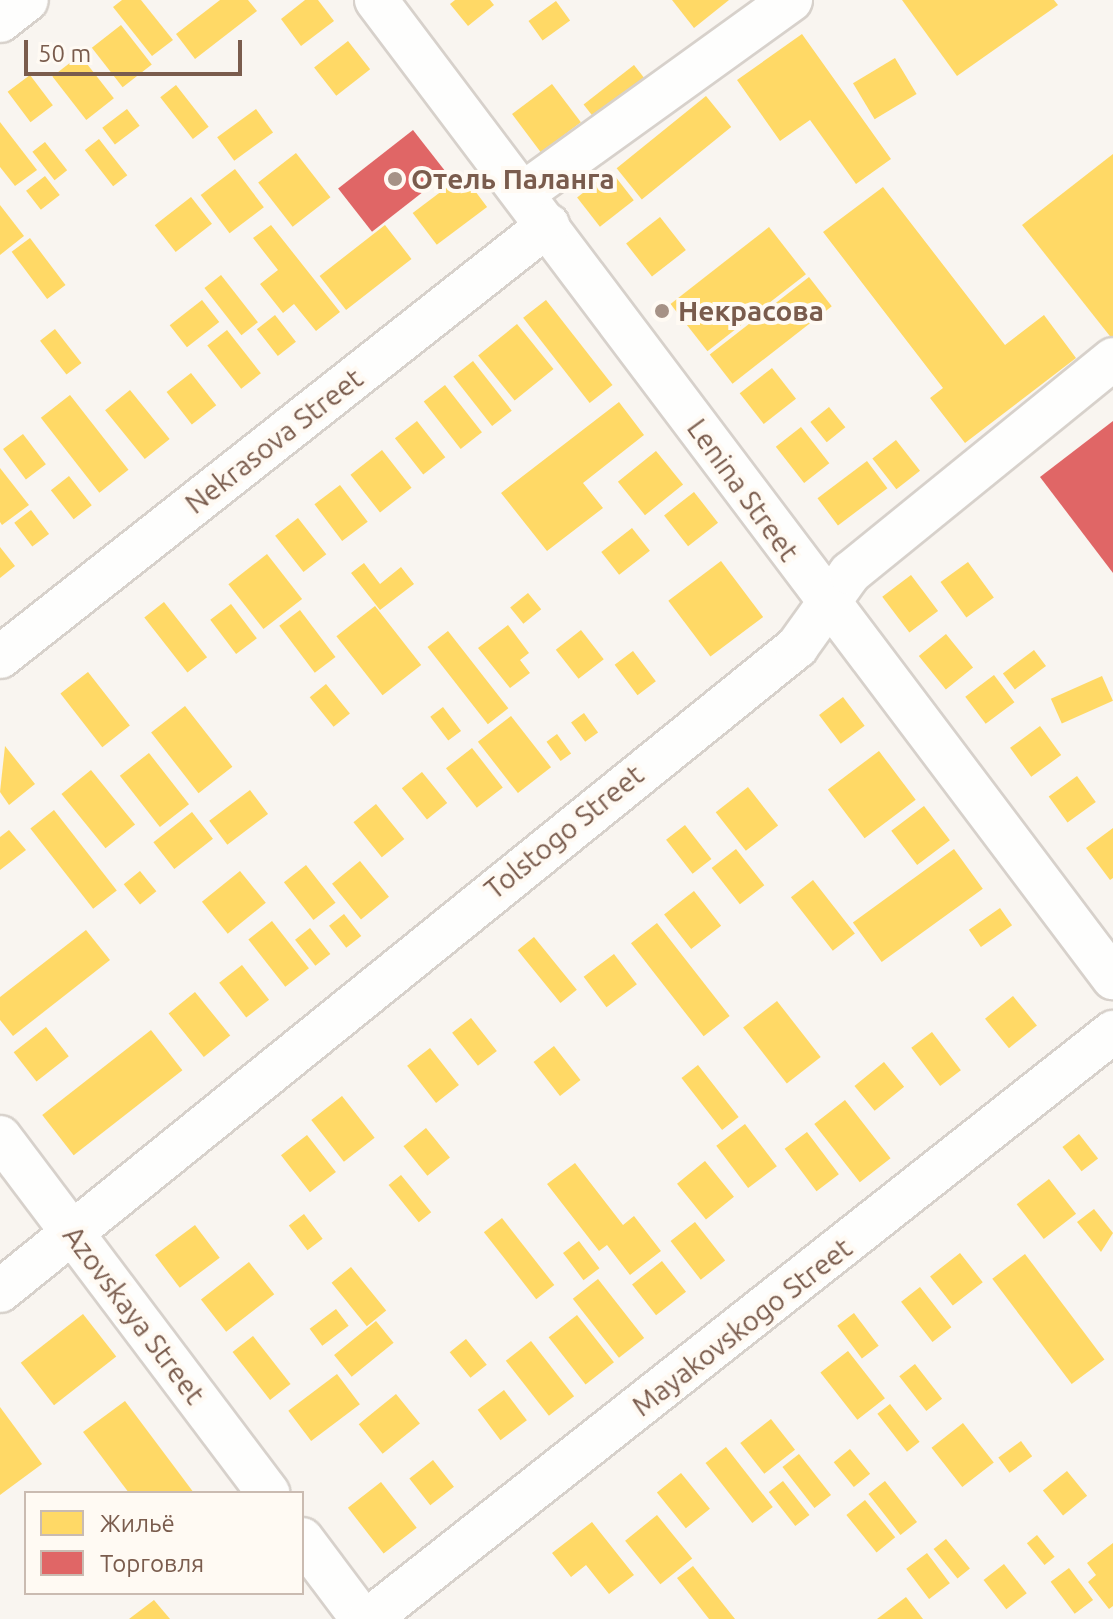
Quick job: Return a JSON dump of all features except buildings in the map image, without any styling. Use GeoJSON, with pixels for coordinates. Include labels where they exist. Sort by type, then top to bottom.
{"type":"FeatureCollection","features":[{"type":"Feature","properties":{"kind":"street"},"geometry":{"type":"LineString","coordinates":[[0,21],[27,0]]}},
{"type":"Feature","properties":{"kind":"street","name":"Lenina Street"},"geometry":{"type":"LineString","coordinates":[[376,0],[536,209],[827,605],[1113,978]]}},
{"type":"Feature","properties":{"kind":"street","name":"Nekrasova Street"},"geometry":{"type":"LineString","coordinates":[[0,657],[791,0]]}},
{"type":"Feature","properties":{"kind":"street","name":"Tolstogo Street"},"geometry":{"type":"LineString","coordinates":[[0,1291],[797,647],[850,573],[1113,359]]}},
{"type":"Feature","properties":{"kind":"street","name":"Mayakovskogo Street"},"geometry":{"type":"LineString","coordinates":[[369,1619],[1113,1032]]}},
{"type":"Feature","properties":{"kind":"street","name":"Azovskaya Street"},"geometry":{"type":"LineString","coordinates":[[0,1137],[266,1491]]}},
{"type":"Feature","properties":{"kind":"street"},"geometry":{"type":"LineString","coordinates":[[304,1542],[362,1619]]}},
{"type":"Feature","properties":{"kind":"place","name":"Отель Паланга"},"geometry":{"type":"Point","coordinates":[395,179]}},
{"type":"Feature","properties":{"kind":"place","name":"Некрасова"},"geometry":{"type":"Point","coordinates":[662,311]}}]}
